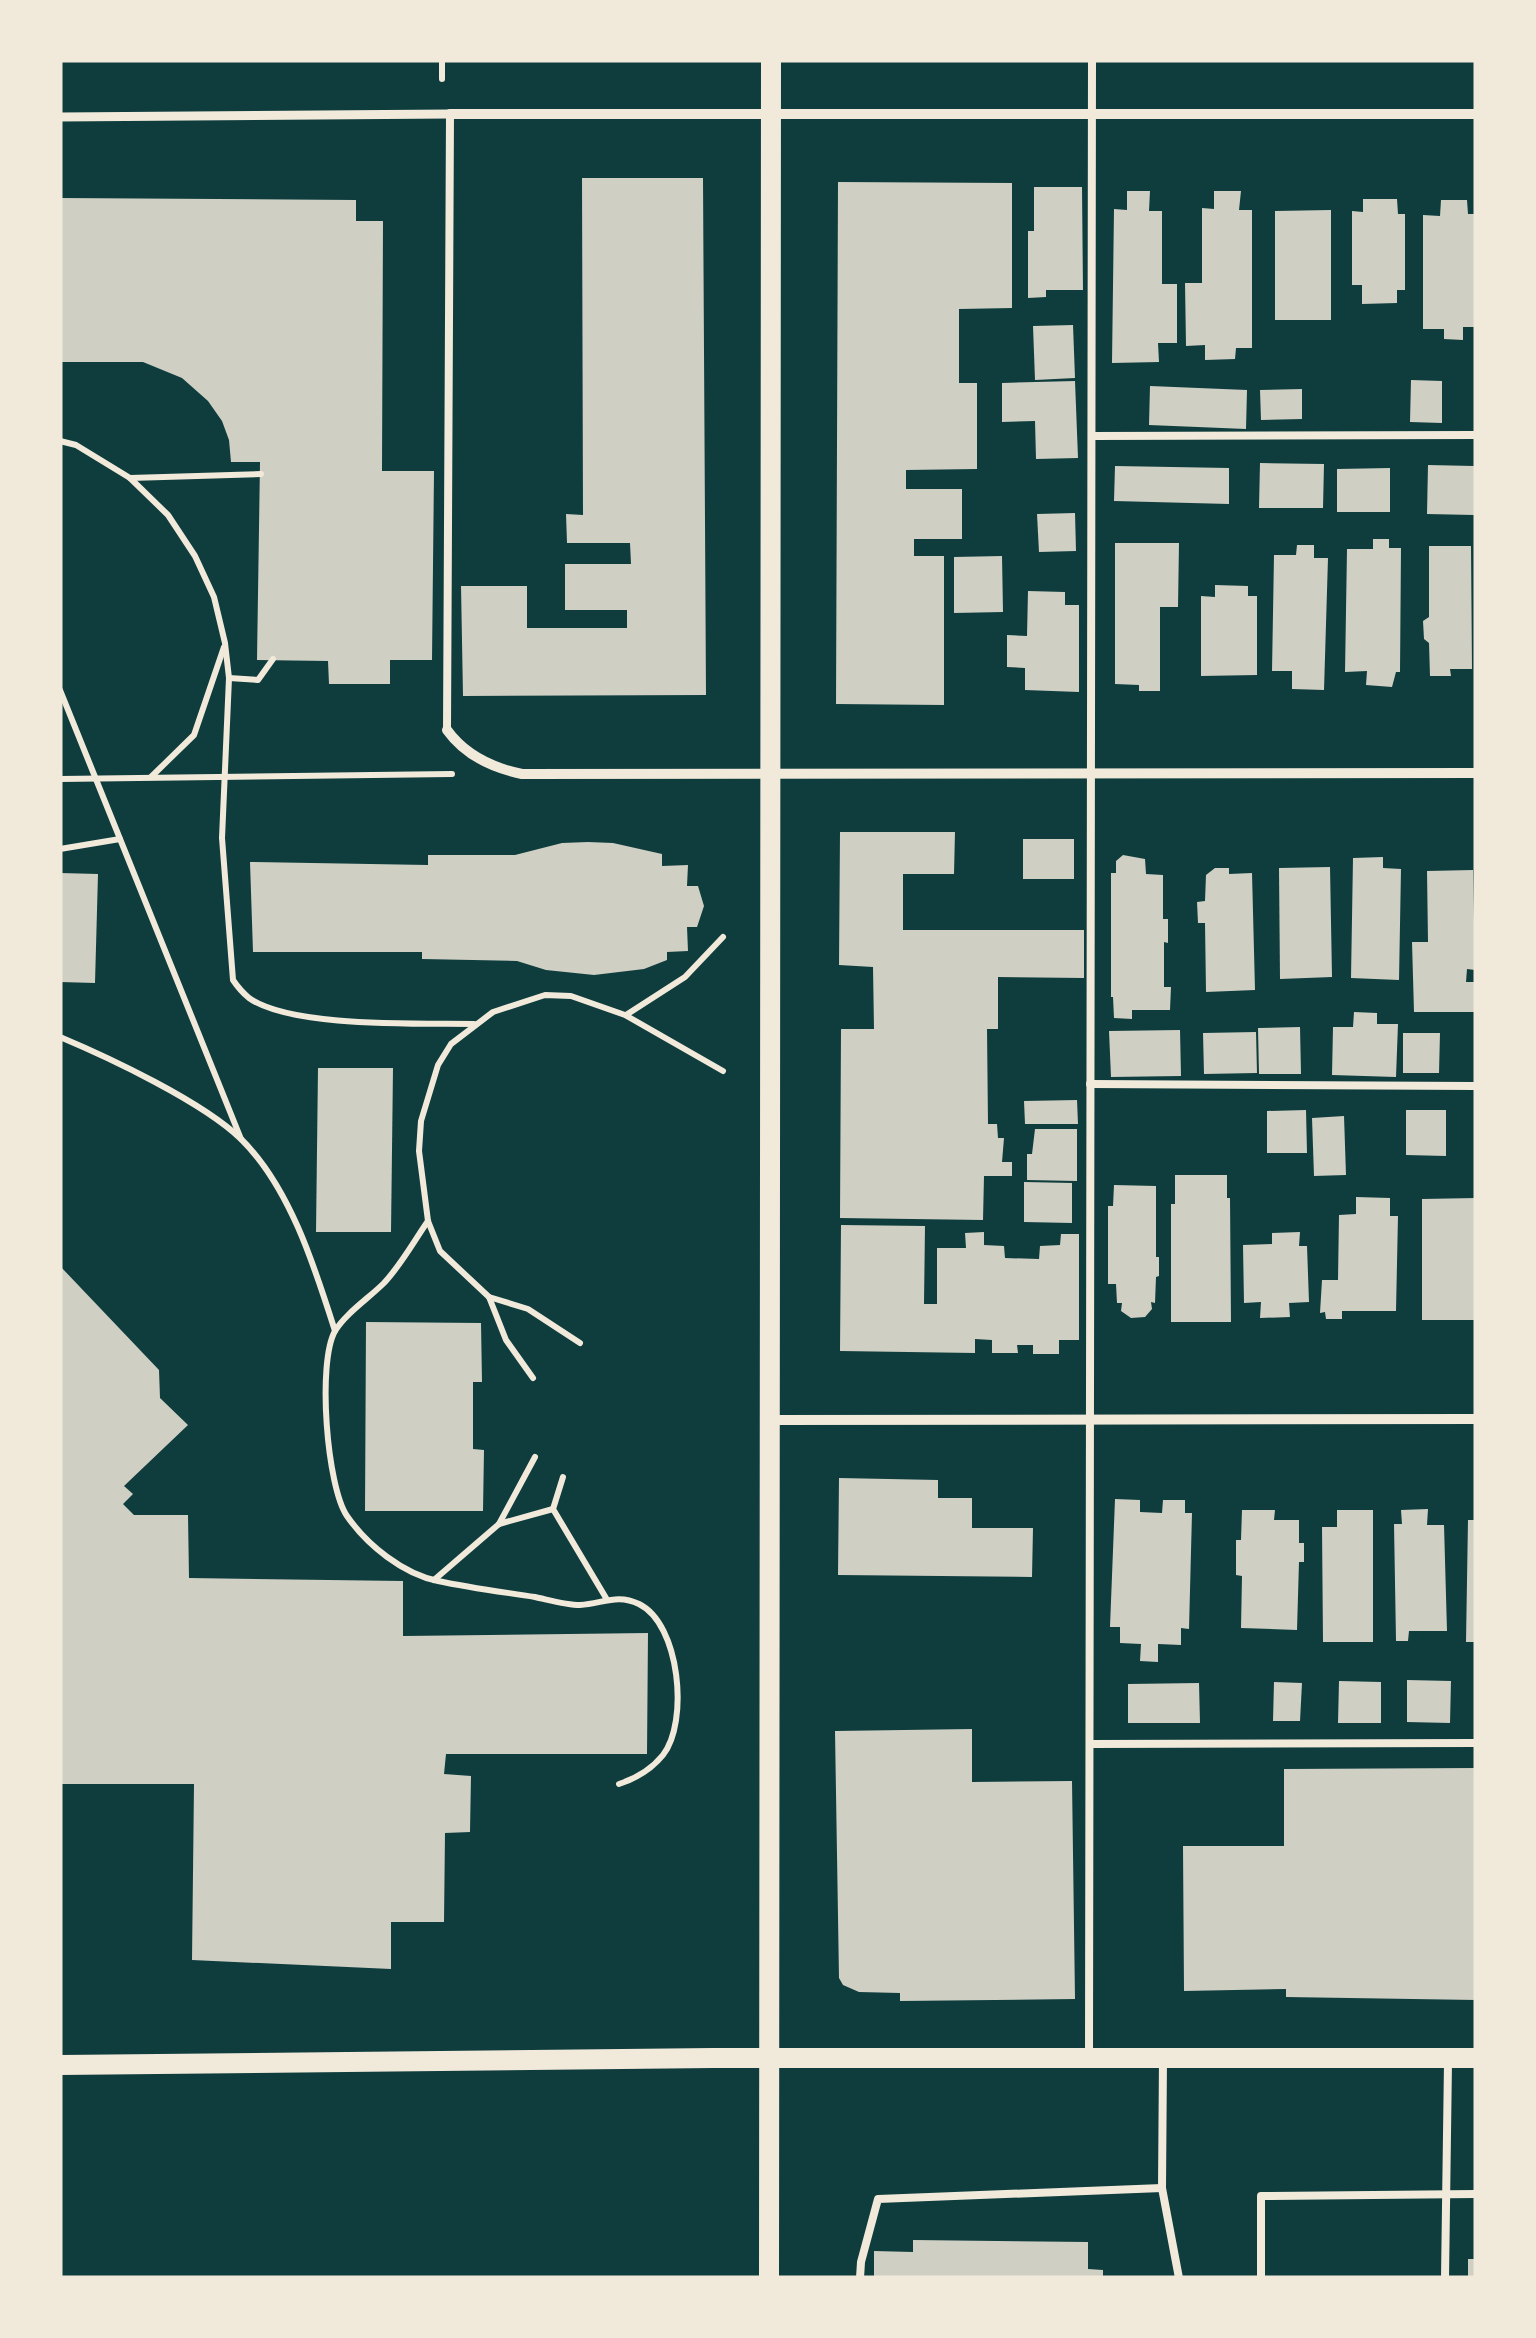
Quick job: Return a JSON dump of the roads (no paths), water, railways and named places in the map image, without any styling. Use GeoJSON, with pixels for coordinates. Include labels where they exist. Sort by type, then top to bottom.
{"type":"FeatureCollection","features":[{"type":"Feature","properties":{"kind":"main road"},"geometry":{"type":"LineString","coordinates":[[769,2278],[771,60]]}},
{"type":"Feature","properties":{"kind":"main road"},"geometry":{"type":"LineString","coordinates":[[65,2065],[770,2058],[1476,2058]]}},
{"type":"Feature","properties":{"kind":"street"},"geometry":{"type":"LineString","coordinates":[[60,118],[1476,114]]}},
{"type":"Feature","properties":{"kind":"street"},"geometry":{"type":"LineString","coordinates":[[447,730],[456,742],[493,768],[522,774],[1476,773]]}},
{"type":"Feature","properties":{"kind":"street"},"geometry":{"type":"LineString","coordinates":[[770,1420],[1476,1418]]}},
{"type":"Feature","properties":{"kind":"lane"},"geometry":{"type":"LineString","coordinates":[[1089,2058],[1092,60]]}},
{"type":"Feature","properties":{"kind":"lane"},"geometry":{"type":"LineString","coordinates":[[447,730],[450,114]]}},
{"type":"Feature","properties":{"kind":"lane"},"geometry":{"type":"LineString","coordinates":[[1092,436],[1476,434]]}},
{"type":"Feature","properties":{"kind":"lane"},"geometry":{"type":"LineString","coordinates":[[1090,1084],[1476,1086]]}},
{"type":"Feature","properties":{"kind":"lane"},"geometry":{"type":"LineString","coordinates":[[1090,1744],[1476,1743]]}},
{"type":"Feature","properties":{"kind":"lane"},"geometry":{"type":"LineString","coordinates":[[1163,2058],[1162,2188],[1179,2278]]}},
{"type":"Feature","properties":{"kind":"lane"},"geometry":{"type":"LineString","coordinates":[[1445,2278],[1448,2058]]}},
{"type":"Feature","properties":{"kind":"lane"},"geometry":{"type":"LineString","coordinates":[[860,2278],[878,2199],[1162,2188]]}},
{"type":"Feature","properties":{"kind":"lane"},"geometry":{"type":"LineString","coordinates":[[1261,2278],[1261,2196],[1476,2194]]}}]}
